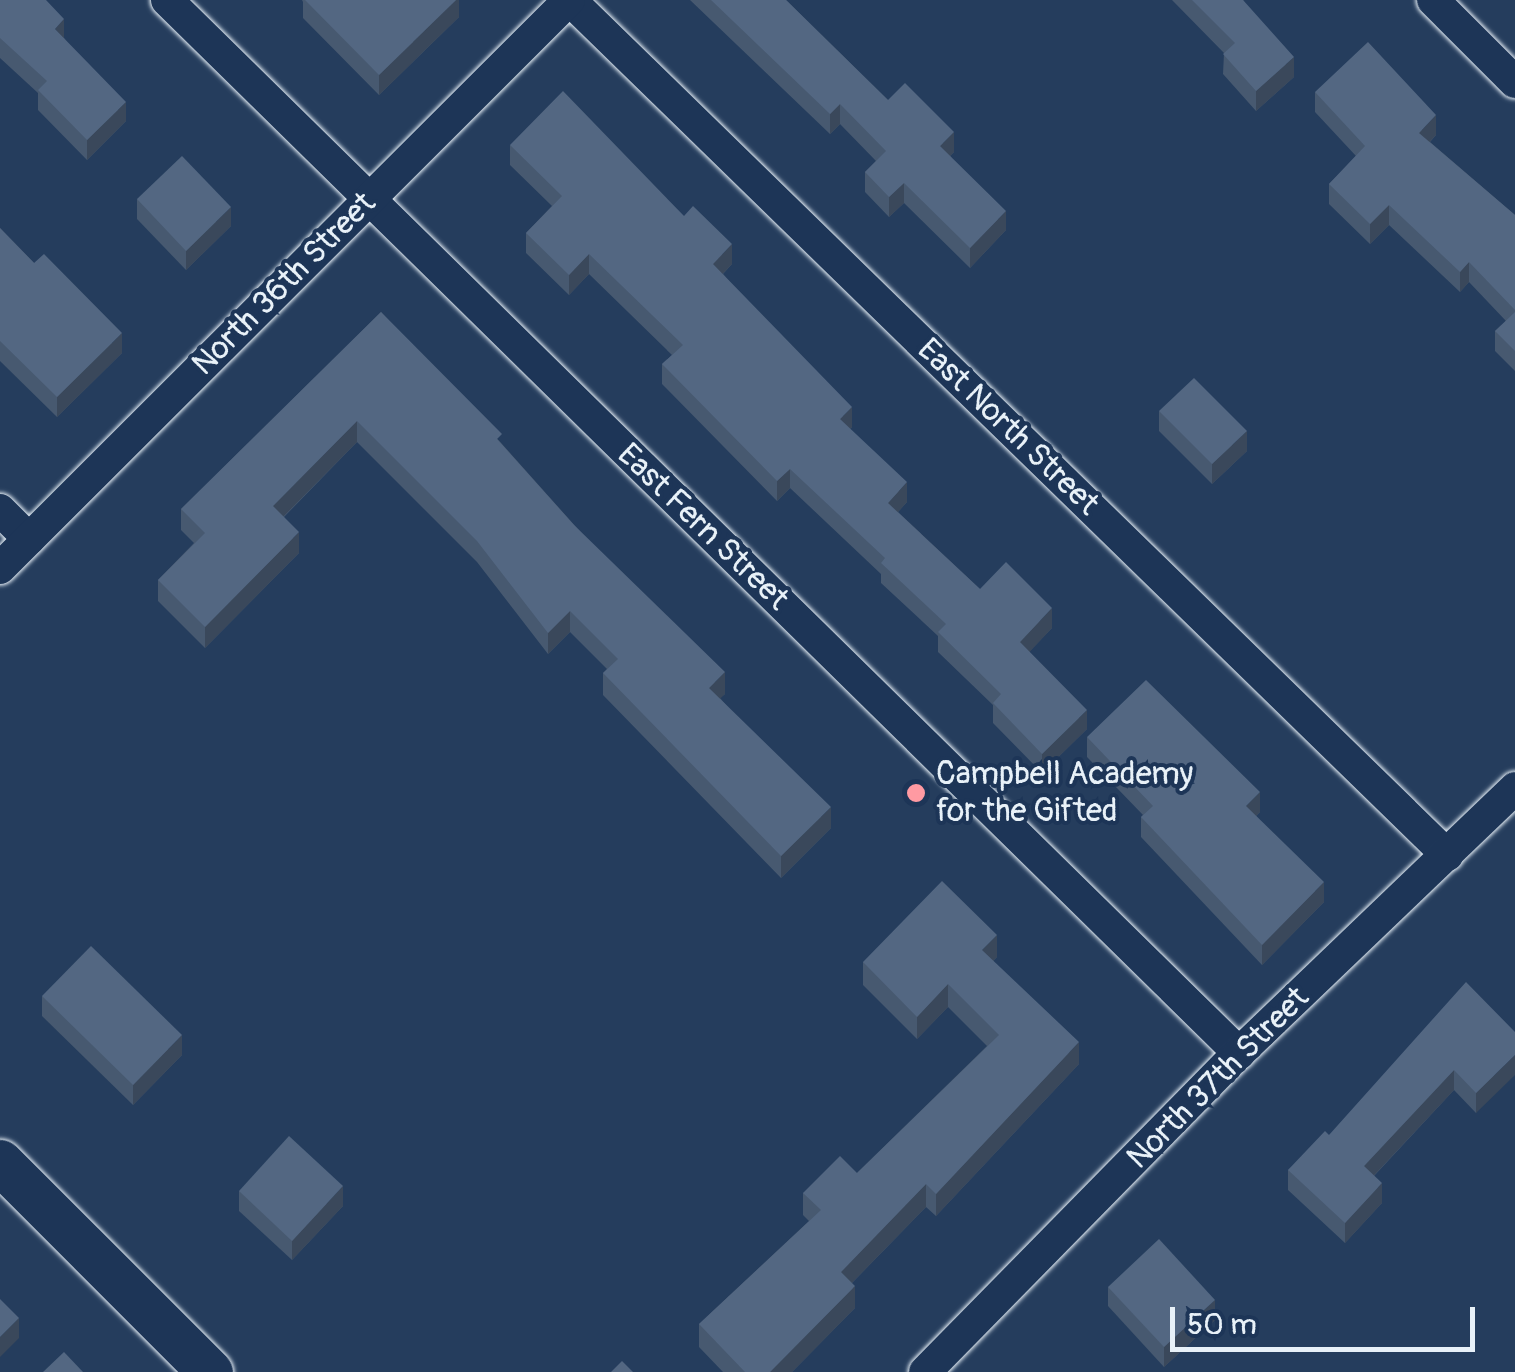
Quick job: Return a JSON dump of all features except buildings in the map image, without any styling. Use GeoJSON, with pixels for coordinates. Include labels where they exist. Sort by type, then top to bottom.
{"type":"FeatureCollection","features":[{"type":"Feature","properties":{"kind":"street","name":"East Fern Street"},"geometry":{"type":"LineString","coordinates":[[167,0],[1239,1053]]}},
{"type":"Feature","properties":{"kind":"street","name":"North 36th Street"},"geometry":{"type":"LineString","coordinates":[[0,568],[569,0]]}},
{"type":"Feature","properties":{"kind":"street","name":"East North Street"},"geometry":{"type":"LineString","coordinates":[[569,0],[1447,855]]}},
{"type":"Feature","properties":{"kind":"street"},"geometry":{"type":"LineString","coordinates":[[1432,0],[1515,82]]}},
{"type":"Feature","properties":{"kind":"street"},"geometry":{"type":"LineString","coordinates":[[0,510],[29,539]]}},
{"type":"Feature","properties":{"kind":"street","name":"North 37th Street"},"geometry":{"type":"LineString","coordinates":[[926,1372],[1239,1053],[1515,788]]}},
{"type":"Feature","properties":{"kind":"street"},"geometry":{"type":"LineString","coordinates":[[0,1162],[210,1372]]}},
{"type":"Feature","properties":{"kind":"place","name":"Campbell Academy for the Gifted"},"geometry":{"type":"Point","coordinates":[916,793]}}]}
